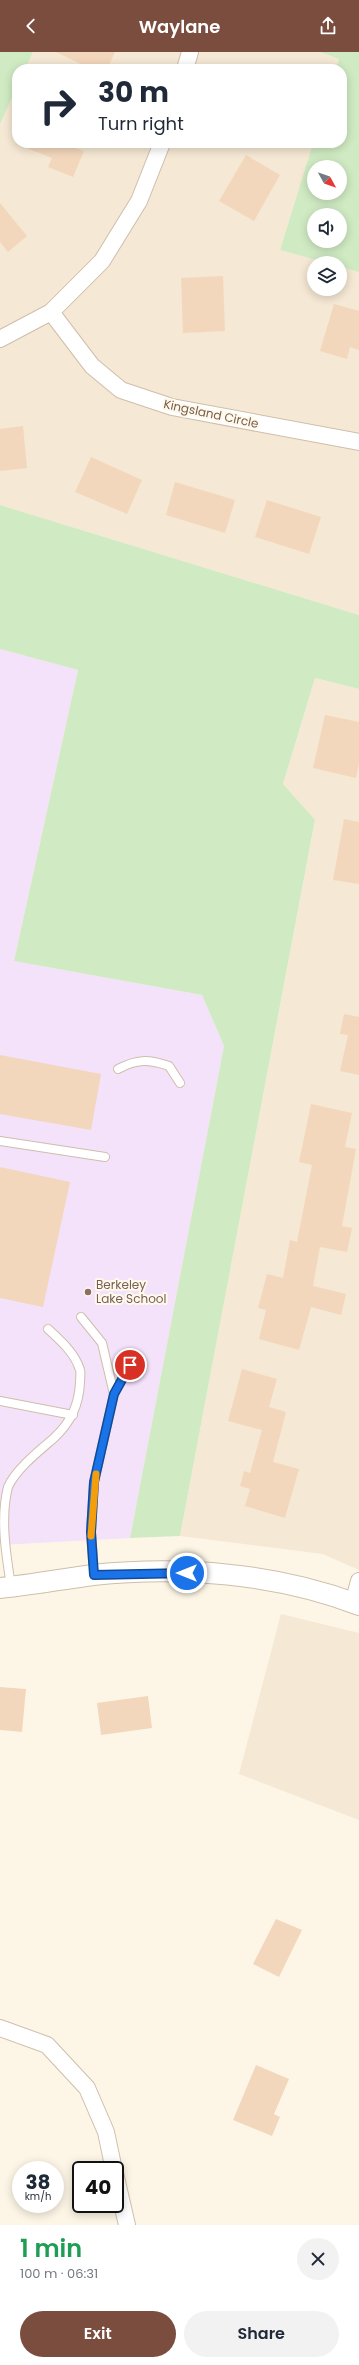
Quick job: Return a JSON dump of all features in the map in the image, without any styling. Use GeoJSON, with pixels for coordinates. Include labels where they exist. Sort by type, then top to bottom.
{"type":"FeatureCollection","features":[{"type":"Feature","properties":{"kind":"street"},"geometry":{"type":"LineString","coordinates":[[186,64],[190,52]]}},
{"type":"Feature","properties":{"kind":"street"},"geometry":{"type":"LineString","coordinates":[[0,339],[51,312],[102,261],[139,201],[160,148]]}},
{"type":"Feature","properties":{"kind":"street","name":"Kingsland Circle"},"geometry":{"type":"LineString","coordinates":[[51,312],[92,366],[121,390],[172,408],[359,442]]}},
{"type":"Feature","properties":{"kind":"street"},"geometry":{"type":"LineString","coordinates":[[6,1587],[94,1575],[215,1573],[277,1581],[356,1604],[359,1581]]}},
{"type":"Feature","properties":{"kind":"street"},"geometry":{"type":"LineString","coordinates":[[0,2028],[47,2045],[87,2088],[106,2132],[112,2161]]}},
{"type":"Feature","properties":{"kind":"street"},"geometry":{"type":"LineString","coordinates":[[124,2212],[127,2225]]}},
{"type":"Feature","properties":{"kind":"lane"},"geometry":{"type":"LineString","coordinates":[[118,1069],[132,1062],[153,1061],[169,1066],[180,1083]]}},
{"type":"Feature","properties":{"kind":"lane"},"geometry":{"type":"LineString","coordinates":[[0,1141],[105,1158]]}},
{"type":"Feature","properties":{"kind":"lane"},"geometry":{"type":"LineString","coordinates":[[81,1317],[102,1343],[114,1394]]}},
{"type":"Feature","properties":{"kind":"lane"},"geometry":{"type":"LineString","coordinates":[[6,1587],[2,1508],[9,1486],[31,1458],[56,1436],[72,1415],[79,1398],[80,1370],[68,1349],[48,1329]]}},
{"type":"Feature","properties":{"kind":"lane"},"geometry":{"type":"LineString","coordinates":[[94,1575],[91,1532],[94,1482],[114,1394],[130,1365]]}},
{"type":"Feature","properties":{"kind":"lane"},"geometry":{"type":"LineString","coordinates":[[0,1401],[72,1415]]}},
{"type":"Feature","properties":{"kind":"shaded area"},"geometry":{"type":"Polygon","coordinates":[[[33,52],[320,52],[339,59],[338,64],[27,64],[33,52]]]}},
{"type":"Feature","properties":{"kind":"shaded area"},"geometry":{"type":"Polygon","coordinates":[[[12,98],[12,148],[311,148],[280,250],[307,257],[307,296],[347,296],[347,269],[359,272],[359,615],[0,505],[0,124],[12,98]]]}},
{"type":"Feature","properties":{"kind":"shaded area","name":"Berkeley Lake School"},"geometry":{"type":"Polygon","coordinates":[[[0,649],[78,670],[14,961],[202,995],[224,1046],[130,1538],[0,1545],[0,649]]]}},
{"type":"Feature","properties":{"kind":"shaded area"},"geometry":{"type":"Polygon","coordinates":[[[315,678],[359,689],[359,1570],[323,1554],[180,1536],[315,821],[283,784],[315,678]]]}},
{"type":"Feature","properties":{"kind":"shaded area"},"geometry":{"type":"Polygon","coordinates":[[[281,1614],[359,1633],[359,1820],[239,1774],[281,1614]]]}},
{"type":"Feature","properties":{"kind":"green space"},"geometry":{"type":"Polygon","coordinates":[[[0,52],[33,52],[27,64],[12,64],[12,98],[0,124],[0,52]]]}},
{"type":"Feature","properties":{"kind":"green space"},"geometry":{"type":"Polygon","coordinates":[[[320,52],[359,52],[359,272],[347,269],[347,256],[307,256],[307,257],[280,250],[307,162],[307,200],[347,200],[347,160],[308,160],[311,148],[347,148],[347,64],[338,64],[339,59],[320,52]]]}},
{"type":"Feature","properties":{"kind":"green space"},"geometry":{"type":"Polygon","coordinates":[[[0,505],[359,615],[359,689],[315,678],[283,784],[315,820],[180,1536],[130,1538],[224,1046],[202,995],[14,961],[78,670],[0,649],[0,505]]]}},
{"type":"Feature","properties":{"kind":"building"},"geometry":{"type":"Polygon","coordinates":[[[56,52],[115,52],[109,64],[81,64],[56,52]]]}},
{"type":"Feature","properties":{"kind":"building"},"geometry":{"type":"Polygon","coordinates":[[[26,148],[75,148],[84,151],[73,177],[48,167],[52,158],[26,148]]]}},
{"type":"Feature","properties":{"kind":"building"},"geometry":{"type":"Polygon","coordinates":[[[246,155],[280,175],[254,221],[219,201],[246,155]]]}},
{"type":"Feature","properties":{"kind":"building"},"geometry":{"type":"Polygon","coordinates":[[[0,203],[27,236],[8,252],[0,242],[0,203]]]}},
{"type":"Feature","properties":{"kind":"building"},"geometry":{"type":"Polygon","coordinates":[[[223,276],[225,331],[183,333],[181,278],[223,276]]]}},
{"type":"Feature","properties":{"kind":"building"},"geometry":{"type":"Polygon","coordinates":[[[334,304],[359,311],[359,350],[350,347],[347,359],[320,351],[334,304]]]}},
{"type":"Feature","properties":{"kind":"building"},"geometry":{"type":"Polygon","coordinates":[[[23,426],[27,468],[0,471],[0,429],[23,426]]]}},
{"type":"Feature","properties":{"kind":"building"},"geometry":{"type":"Polygon","coordinates":[[[91,457],[142,480],[127,514],[75,492],[91,457]]]}},
{"type":"Feature","properties":{"kind":"building"},"geometry":{"type":"Polygon","coordinates":[[[175,482],[235,500],[225,533],[166,515],[175,482]]]}},
{"type":"Feature","properties":{"kind":"building"},"geometry":{"type":"Polygon","coordinates":[[[267,500],[321,517],[309,554],[255,537],[267,500]]]}},
{"type":"Feature","properties":{"kind":"building"},"geometry":{"type":"Polygon","coordinates":[[[325,715],[359,722],[359,763],[356,778],[313,768],[325,715]]]}},
{"type":"Feature","properties":{"kind":"building"},"geometry":{"type":"Polygon","coordinates":[[[344,819],[359,822],[359,884],[333,880],[344,819]]]}},
{"type":"Feature","properties":{"kind":"building"},"geometry":{"type":"Polygon","coordinates":[[[344,1014],[359,1017],[359,1075],[340,1071],[348,1035],[340,1034],[344,1014]]]}},
{"type":"Feature","properties":{"kind":"building"},"geometry":{"type":"Polygon","coordinates":[[[0,1055],[101,1074],[91,1130],[0,1114],[0,1055]]]}},
{"type":"Feature","properties":{"kind":"building"},"geometry":{"type":"Polygon","coordinates":[[[311,1104],[352,1113],[345,1147],[356,1149],[342,1226],[352,1228],[347,1252],[320,1247],[313,1286],[346,1294],[341,1315],[311,1307],[299,1350],[259,1339],[266,1310],[258,1308],[267,1274],[283,1278],[290,1240],[297,1242],[312,1165],[299,1162],[311,1104]]]}},
{"type":"Feature","properties":{"kind":"building"},"geometry":{"type":"Polygon","coordinates":[[[0,1167],[70,1182],[43,1307],[0,1298],[0,1167]]]}},
{"type":"Feature","properties":{"kind":"building"},"geometry":{"type":"Polygon","coordinates":[[[242,1369],[277,1379],[269,1407],[286,1412],[273,1462],[299,1469],[285,1518],[245,1506],[250,1489],[240,1486],[244,1471],[250,1473],[262,1430],[228,1421],[242,1369]]]}},
{"type":"Feature","properties":{"kind":"building"},"geometry":{"type":"Polygon","coordinates":[[[0,1687],[26,1689],[22,1732],[0,1730],[0,1687]]]}},
{"type":"Feature","properties":{"kind":"building"},"geometry":{"type":"Polygon","coordinates":[[[148,1696],[152,1728],[101,1735],[97,1703],[148,1696]]]}},
{"type":"Feature","properties":{"kind":"building"},"geometry":{"type":"Polygon","coordinates":[[[276,1919],[302,1930],[279,1977],[253,1964],[276,1919]]]}},
{"type":"Feature","properties":{"kind":"building"},"geometry":{"type":"Polygon","coordinates":[[[256,2065],[289,2079],[274,2114],[280,2117],[272,2136],[233,2120],[256,2065]]]}},
{"type":"Feature","properties":{"kind":"slow traffic"},"geometry":{"type":"LineString","coordinates":[[91,1536],[94,1482],[96,1474]]}},
{"type":"Feature","properties":{"kind":"place","name":"Berkeley Lake School"},"geometry":{"type":"Point","coordinates":[88,1292]}},
{"type":"Feature","properties":{"kind":"route"},"geometry":{"type":"LineString","coordinates":[[130,1365],[114,1394],[94,1482],[91,1532],[94,1575],[187,1573]]}}]}
